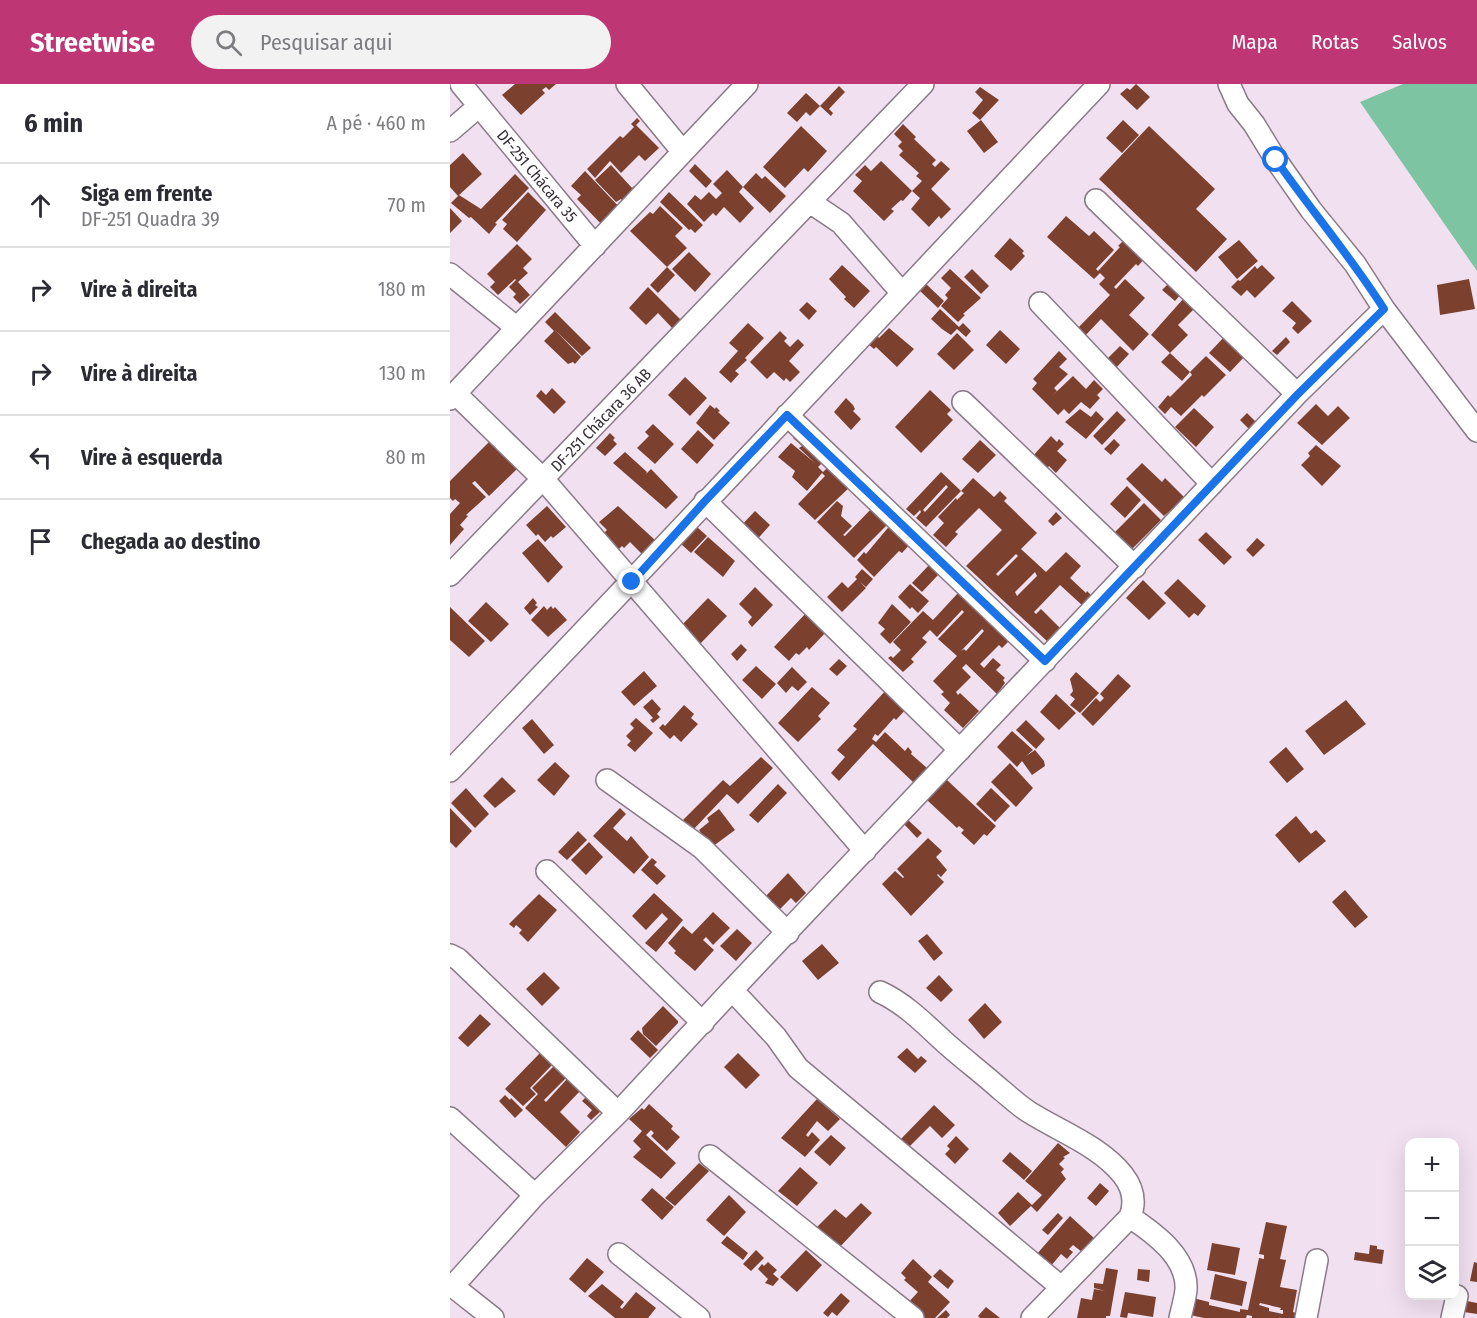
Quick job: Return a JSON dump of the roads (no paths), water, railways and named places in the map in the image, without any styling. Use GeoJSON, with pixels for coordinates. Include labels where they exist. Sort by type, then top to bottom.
{"type":"FeatureCollection","features":[{"type":"Feature","properties":{"kind":"street","name":"DF-251 Chácara 35"},"geometry":{"type":"LineString","coordinates":[[461,84],[595,246]]}},
{"type":"Feature","properties":{"kind":"street"},"geometry":{"type":"LineString","coordinates":[[450,575],[544,480],[453,396],[747,84]]}},
{"type":"Feature","properties":{"kind":"street","name":"DF-251 Chácara 36 AB"},"geometry":{"type":"LineString","coordinates":[[865,851],[544,480],[923,84]]}},
{"type":"Feature","properties":{"kind":"street"},"geometry":{"type":"LineString","coordinates":[[450,771],[632,582],[705,501],[1098,84]]}},
{"type":"Feature","properties":{"kind":"street"},"geometry":{"type":"LineString","coordinates":[[1229,84],[1238,104],[1254,124],[1311,210],[1355,264],[1384,309],[1477,431]]}},
{"type":"Feature","properties":{"kind":"street"},"geometry":{"type":"LineString","coordinates":[[632,86],[683,152]]}},
{"type":"Feature","properties":{"kind":"street"},"geometry":{"type":"LineString","coordinates":[[450,131],[479,106]]}},
{"type":"Feature","properties":{"kind":"street"},"geometry":{"type":"LineString","coordinates":[[1096,200],[1298,394]]}},
{"type":"Feature","properties":{"kind":"street"},"geometry":{"type":"LineString","coordinates":[[810,202],[842,223],[902,294]]}},
{"type":"Feature","properties":{"kind":"street"},"geometry":{"type":"LineString","coordinates":[[450,274],[517,328]]}},
{"type":"Feature","properties":{"kind":"street"},"geometry":{"type":"LineString","coordinates":[[1040,303],[1212,484]]}},
{"type":"Feature","properties":{"kind":"street"},"geometry":{"type":"LineString","coordinates":[[493,1318],[452,1285],[535,1195],[618,1113],[1212,484],[1384,309]]}},
{"type":"Feature","properties":{"kind":"street"},"geometry":{"type":"LineString","coordinates":[[963,402],[1135,567]]}},
{"type":"Feature","properties":{"kind":"street"},"geometry":{"type":"LineString","coordinates":[[787,415],[1045,661]]}},
{"type":"Feature","properties":{"kind":"street"},"geometry":{"type":"LineString","coordinates":[[705,501],[960,750]]}},
{"type":"Feature","properties":{"kind":"street"},"geometry":{"type":"LineString","coordinates":[[608,780],[702,848],[788,933]]}},
{"type":"Feature","properties":{"kind":"street"},"geometry":{"type":"LineString","coordinates":[[547,872],[703,1023]]}},
{"type":"Feature","properties":{"kind":"street"},"geometry":{"type":"LineString","coordinates":[[450,955],[458,959],[618,1113]]}},
{"type":"Feature","properties":{"kind":"street"},"geometry":{"type":"LineString","coordinates":[[732,990],[776,1037],[798,1068],[1061,1287]]}},
{"type":"Feature","properties":{"kind":"street"},"geometry":{"type":"LineString","coordinates":[[880,992],[894,999],[1019,1105],[1095,1151],[1112,1164],[1128,1182],[1133,1195],[1134,1207],[1130,1217],[1032,1318]]}},
{"type":"Feature","properties":{"kind":"street"},"geometry":{"type":"LineString","coordinates":[[450,1118],[535,1195]]}},
{"type":"Feature","properties":{"kind":"street"},"geometry":{"type":"LineString","coordinates":[[710,1156],[914,1318]]}},
{"type":"Feature","properties":{"kind":"street"},"geometry":{"type":"LineString","coordinates":[[1130,1217],[1151,1231],[1168,1247],[1180,1265],[1186,1287],[1180,1318]]}},
{"type":"Feature","properties":{"kind":"street"},"geometry":{"type":"LineString","coordinates":[[619,1254],[699,1318]]}},
{"type":"Feature","properties":{"kind":"street"},"geometry":{"type":"LineString","coordinates":[[1306,1318],[1317,1260]]}},
{"type":"Feature","properties":{"kind":"street"},"geometry":{"type":"LineString","coordinates":[[1452,1318],[1456,1300]]}}]}
